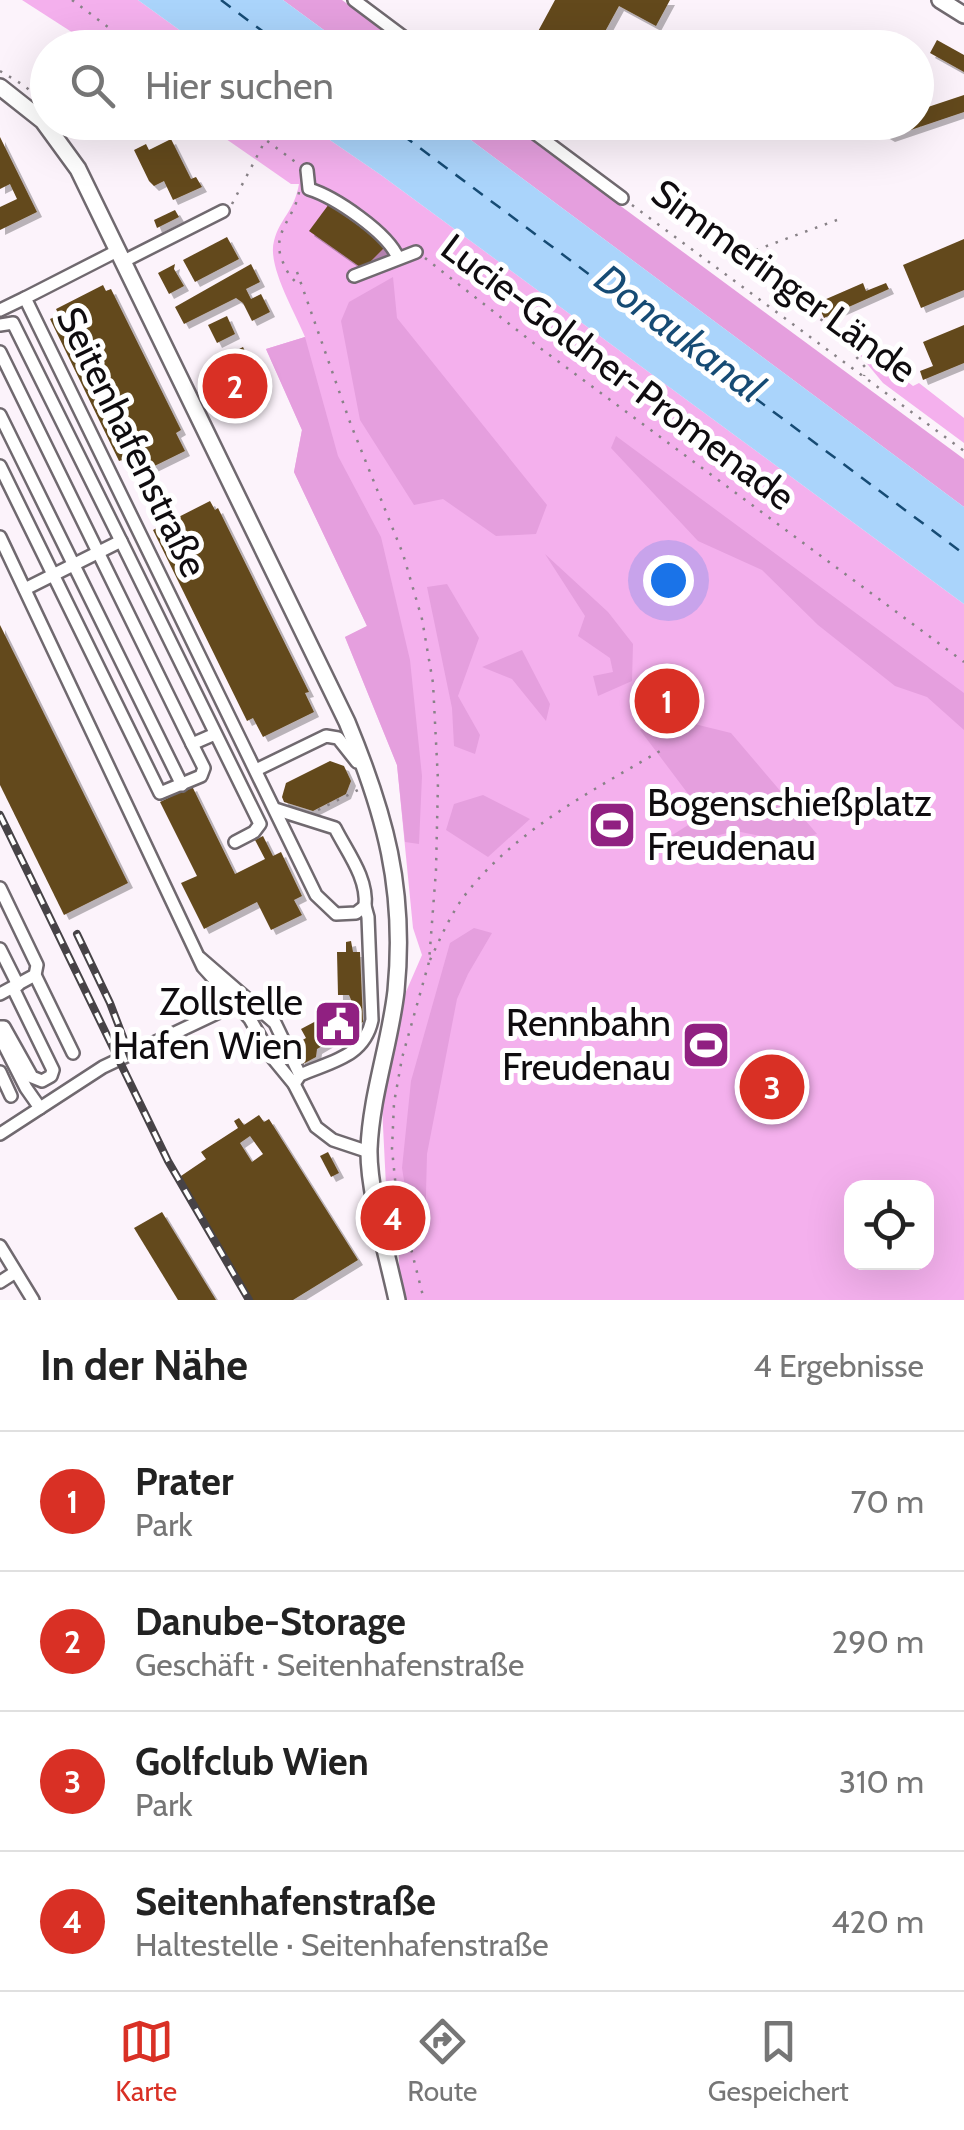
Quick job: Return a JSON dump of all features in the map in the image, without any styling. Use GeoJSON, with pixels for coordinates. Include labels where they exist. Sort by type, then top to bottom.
{"type":"FeatureCollection","features":[{"type":"Feature","properties":{"kind":"main road"},"geometry":{"type":"LineString","coordinates":[[940,0],[964,15]]}},
{"type":"Feature","properties":{"kind":"main road","name":"Seitenhafenstraße"},"geometry":{"type":"LineString","coordinates":[[0,86],[30,104]]}},
{"type":"Feature","properties":{"kind":"main road","name":"Seitenhafenstraße"},"geometry":{"type":"LineString","coordinates":[[60,140],[347,722],[382,816],[395,884],[396,992],[373,1102],[369,1152],[397,1300]]}},
{"type":"Feature","properties":{"kind":"street"},"geometry":{"type":"LineString","coordinates":[[354,0],[394,30]]}},
{"type":"Feature","properties":{"kind":"street","name":"Simmeringer Lände"},"geometry":{"type":"LineString","coordinates":[[544,140],[622,198]]}},
{"type":"Feature","properties":{"kind":"street"},"geometry":{"type":"LineString","coordinates":[[307,170],[309,189],[326,194],[393,244],[398,258]]}},
{"type":"Feature","properties":{"kind":"street"},"geometry":{"type":"LineString","coordinates":[[119,256],[223,211]]}},
{"type":"Feature","properties":{"kind":"street"},"geometry":{"type":"LineString","coordinates":[[354,276],[416,252]]}},
{"type":"Feature","properties":{"kind":"street","name":"Seitenhafenstraße"},"geometry":{"type":"LineString","coordinates":[[119,256],[25,298],[308,880],[325,906],[336,914],[356,913],[365,906]]}},
{"type":"Feature","properties":{"kind":"street"},"geometry":{"type":"LineString","coordinates":[[0,310],[25,298]]}},
{"type":"Feature","properties":{"kind":"street"},"geometry":{"type":"LineString","coordinates":[[0,325],[13,323],[260,824],[254,832],[234,842]]}},
{"type":"Feature","properties":{"kind":"street"},"geometry":{"type":"LineString","coordinates":[[0,352],[205,772],[160,793],[0,466]]}},
{"type":"Feature","properties":{"kind":"street"},"geometry":{"type":"LineString","coordinates":[[0,415],[182,785]]}},
{"type":"Feature","properties":{"kind":"street"},"geometry":{"type":"LineString","coordinates":[[0,537],[174,909],[211,979],[250,1020],[270,1056],[298,1079]]}},
{"type":"Feature","properties":{"kind":"street"},"geometry":{"type":"LineString","coordinates":[[25,589],[121,542]]}},
{"type":"Feature","properties":{"kind":"street"},"geometry":{"type":"LineString","coordinates":[[192,744],[216,734]]}},
{"type":"Feature","properties":{"kind":"street"},"geometry":{"type":"LineString","coordinates":[[256,770],[326,736],[338,738],[354,756],[382,816]]}},
{"type":"Feature","properties":{"kind":"street"},"geometry":{"type":"LineString","coordinates":[[275,808],[335,828],[360,876],[368,917],[372,1020],[369,1036],[361,1048],[298,1079]]}},
{"type":"Feature","properties":{"kind":"street"},"geometry":{"type":"LineString","coordinates":[[0,888],[37,965],[35,975],[73,1053]]}},
{"type":"Feature","properties":{"kind":"street"},"geometry":{"type":"LineString","coordinates":[[0,949],[53,1070],[51,1076],[42,1080],[32,1077],[4,1027],[0,1027]]}},
{"type":"Feature","properties":{"kind":"street"},"geometry":{"type":"LineString","coordinates":[[200,958],[276,1022],[316,1127],[369,1152]]}},
{"type":"Feature","properties":{"kind":"street"},"geometry":{"type":"LineString","coordinates":[[0,994],[35,975]]}},
{"type":"Feature","properties":{"kind":"street"},"geometry":{"type":"LineString","coordinates":[[0,1134],[104,1067],[217,1013],[231,999]]}},
{"type":"Feature","properties":{"kind":"street"},"geometry":{"type":"LineString","coordinates":[[0,1036],[36,1111]]}},
{"type":"Feature","properties":{"kind":"street"},"geometry":{"type":"LineString","coordinates":[[0,1050],[36,1111]]}},
{"type":"Feature","properties":{"kind":"street"},"geometry":{"type":"LineString","coordinates":[[0,1072],[11,1096]]}},
{"type":"Feature","properties":{"kind":"street"},"geometry":{"type":"LineString","coordinates":[[0,1246],[32,1300]]}},
{"type":"Feature","properties":{"kind":"street"},"geometry":{"type":"LineString","coordinates":[[0,1282],[14,1273]]}},
{"type":"Feature","properties":{"kind":"path"},"geometry":{"type":"LineString","coordinates":[[72,0],[112,30]]}},
{"type":"Feature","properties":{"kind":"path"},"geometry":{"type":"LineString","coordinates":[[0,71],[30,93]]}},
{"type":"Feature","properties":{"kind":"path"},"geometry":{"type":"LineString","coordinates":[[223,211],[236,199],[266,140],[307,170],[300,182],[296,206],[282,225],[276,246],[289,276],[302,286]]}},
{"type":"Feature","properties":{"kind":"path","name":"Simmeringer Lände"},"geometry":{"type":"LineString","coordinates":[[622,198],[964,451]]}},
{"type":"Feature","properties":{"kind":"path"},"geometry":{"type":"LineString","coordinates":[[836,220],[745,254],[760,278],[830,325],[865,367],[864,377]]}},
{"type":"Feature","properties":{"kind":"path","name":"Lucie-Goldner-Promenade"},"geometry":{"type":"LineString","coordinates":[[416,252],[964,662]]}},
{"type":"Feature","properties":{"kind":"path"},"geometry":{"type":"LineString","coordinates":[[297,272],[402,554],[422,619],[433,683],[438,781],[429,962],[402,1058],[394,1102],[392,1149],[396,1189],[424,1300]]}},
{"type":"Feature","properties":{"kind":"path"},"geometry":{"type":"LineString","coordinates":[[429,962],[464,897],[525,836],[562,809],[660,751]]}},
{"type":"Feature","properties":{"kind":"path"},"geometry":{"type":"LineString","coordinates":[[304,818],[362,788]]}},
{"type":"Feature","properties":{"kind":"shaded area"},"geometry":{"type":"Polygon","coordinates":[[[22,0],[138,0],[179,30],[69,30],[22,0]]]}},
{"type":"Feature","properties":{"kind":"shaded area"},"geometry":{"type":"Polygon","coordinates":[[[283,0],[342,0],[383,30],[324,30],[283,0]]]}},
{"type":"Feature","properties":{"kind":"shaded area"},"geometry":{"type":"Polygon","coordinates":[[[228,140],[330,140],[964,604],[964,1300],[406,1300],[399,1269],[399,1236],[386,1186],[382,1106],[405,994],[422,955],[413,928],[397,765],[345,637],[367,626],[294,472],[302,430],[266,349],[305,337],[278,276],[273,251],[277,233],[299,184],[291,184],[228,140]]]}},
{"type":"Feature","properties":{"kind":"shaded area"},"geometry":{"type":"Polygon","coordinates":[[[471,140],[531,140],[964,459],[964,507],[471,140]]]}},
{"type":"Feature","properties":{"kind":"shaded area"},"geometry":{"type":"Polygon","coordinates":[[[393,277],[397,318],[547,505],[536,534],[496,536],[443,499],[414,505],[360,420],[341,321],[349,302],[393,277]]]}},
{"type":"Feature","properties":{"kind":"shaded area"},"geometry":{"type":"Polygon","coordinates":[[[835,325],[913,386],[919,383],[964,418],[964,443],[883,383],[835,325]]]}},
{"type":"Feature","properties":{"kind":"shaded area"},"geometry":{"type":"Polygon","coordinates":[[[305,337],[338,456],[381,537],[410,660],[422,776],[419,844],[405,842],[397,765],[345,637],[367,626],[294,472],[302,430],[266,349],[305,337]]]}},
{"type":"Feature","properties":{"kind":"shaded area"},"geometry":{"type":"Polygon","coordinates":[[[616,436],[964,693],[964,730],[927,697],[895,686],[818,625],[762,570],[698,541],[611,448],[616,436]]]}},
{"type":"Feature","properties":{"kind":"shaded area"},"geometry":{"type":"Polygon","coordinates":[[[545,554],[608,612],[633,644],[632,681],[598,696],[593,676],[613,672],[610,658],[578,636],[585,616],[545,554]]]}},
{"type":"Feature","properties":{"kind":"shaded area"},"geometry":{"type":"Polygon","coordinates":[[[447,584],[479,638],[458,696],[480,735],[475,754],[454,746],[452,708],[427,587],[447,584]]]}},
{"type":"Feature","properties":{"kind":"shaded area"},"geometry":{"type":"Polygon","coordinates":[[[522,650],[550,704],[546,721],[512,679],[482,667],[522,650]]]}},
{"type":"Feature","properties":{"kind":"shaded area"},"geometry":{"type":"Polygon","coordinates":[[[666,717],[731,733],[817,834],[789,842],[736,831],[644,853],[704,815],[640,730],[666,717]]]}},
{"type":"Feature","properties":{"kind":"shaded area"},"geometry":{"type":"Polygon","coordinates":[[[483,795],[530,819],[488,857],[446,830],[454,804],[483,795]]]}},
{"type":"Feature","properties":{"kind":"shaded area"},"geometry":{"type":"Polygon","coordinates":[[[474,928],[492,933],[457,999],[427,1154],[425,1233],[413,1236],[402,1168],[411,1081],[450,943],[474,928]]]}},
{"type":"Feature","properties":{"kind":"water"},"geometry":{"type":"Polygon","coordinates":[[[138,0],[283,0],[324,30],[179,30],[138,0]]]}},
{"type":"Feature","properties":{"kind":"water","name":"Donaukanal"},"geometry":{"type":"Polygon","coordinates":[[[330,140],[471,140],[964,507],[964,604],[330,140]]]}},
{"type":"Feature","properties":{"kind":"building"},"geometry":{"type":"Polygon","coordinates":[[[555,0],[670,0],[656,26],[619,6],[606,30],[539,30],[555,0]]]}},
{"type":"Feature","properties":{"kind":"building"},"geometry":{"type":"Polygon","coordinates":[[[937,40],[964,55],[964,72],[934,55],[937,40]]]}},
{"type":"Feature","properties":{"kind":"building"},"geometry":{"type":"Polygon","coordinates":[[[964,95],[964,112],[934,122],[934,105],[964,95]]]}},
{"type":"Feature","properties":{"kind":"building"},"geometry":{"type":"Polygon","coordinates":[[[0,137],[37,212],[0,230],[0,207],[17,199],[10,184],[0,189],[0,137]]]}},
{"type":"Feature","properties":{"kind":"building"},"geometry":{"type":"Polygon","coordinates":[[[172,140],[191,179],[196,177],[202,187],[173,200],[164,181],[154,186],[149,181],[134,150],[146,144],[149,150],[172,140]]]}},
{"type":"Feature","properties":{"kind":"building"},"geometry":{"type":"Polygon","coordinates":[[[329,204],[386,246],[363,269],[309,231],[329,204]]]}},
{"type":"Feature","properties":{"kind":"building"},"geometry":{"type":"Polygon","coordinates":[[[175,210],[179,217],[157,228],[154,220],[175,210]]]}},
{"type":"Feature","properties":{"kind":"building"},"geometry":{"type":"Polygon","coordinates":[[[227,237],[239,259],[195,282],[183,260],[227,237]]]}},
{"type":"Feature","properties":{"kind":"building"},"geometry":{"type":"Polygon","coordinates":[[[964,239],[964,290],[921,308],[903,265],[964,239]]]}},
{"type":"Feature","properties":{"kind":"building"},"geometry":{"type":"Polygon","coordinates":[[[175,264],[184,286],[169,294],[158,273],[175,264]]]}},
{"type":"Feature","properties":{"kind":"building"},"geometry":{"type":"Polygon","coordinates":[[[251,264],[260,282],[246,289],[251,299],[261,294],[270,312],[252,321],[236,298],[184,324],[175,307],[251,264]]]}},
{"type":"Feature","properties":{"kind":"building"},"geometry":{"type":"Polygon","coordinates":[[[863,283],[866,291],[886,283],[889,289],[824,318],[817,303],[863,283]]]}},
{"type":"Feature","properties":{"kind":"building"},"geometry":{"type":"Polygon","coordinates":[[[103,285],[106,291],[111,289],[181,430],[176,433],[185,451],[134,476],[125,459],[119,461],[50,319],[59,315],[56,309],[103,285]]]}},
{"type":"Feature","properties":{"kind":"building"},"geometry":{"type":"Polygon","coordinates":[[[227,316],[235,334],[217,343],[208,325],[227,316]]]}},
{"type":"Feature","properties":{"kind":"building"},"geometry":{"type":"Polygon","coordinates":[[[964,325],[964,363],[923,380],[920,371],[933,366],[923,342],[964,325]]]}},
{"type":"Feature","properties":{"kind":"building"},"geometry":{"type":"Polygon","coordinates":[[[243,347],[254,370],[217,388],[206,366],[243,347]]]}},
{"type":"Feature","properties":{"kind":"building"},"geometry":{"type":"Polygon","coordinates":[[[210,501],[215,510],[218,508],[309,692],[305,693],[314,712],[263,737],[253,718],[247,721],[153,530],[210,501]]]}},
{"type":"Feature","properties":{"kind":"building"},"geometry":{"type":"Polygon","coordinates":[[[0,625],[128,883],[64,915],[0,785],[0,625]]]}},
{"type":"Feature","properties":{"kind":"building"},"geometry":{"type":"Polygon","coordinates":[[[330,761],[344,766],[351,781],[346,794],[313,811],[284,802],[286,783],[330,761]]]}},
{"type":"Feature","properties":{"kind":"building"},"geometry":{"type":"Polygon","coordinates":[[[192,786],[235,874],[265,859],[255,840],[263,836],[273,856],[281,852],[302,896],[294,900],[302,915],[271,930],[257,902],[204,929],[181,883],[197,876],[160,802],[192,786]]]}},
{"type":"Feature","properties":{"kind":"building"},"geometry":{"type":"Polygon","coordinates":[[[351,941],[353,952],[360,952],[363,1022],[317,1049],[316,1057],[303,1064],[292,1046],[306,1038],[301,1029],[352,1002],[349,995],[338,995],[337,952],[346,952],[346,942],[351,941]]]}},
{"type":"Feature","properties":{"kind":"building"},"geometry":{"type":"Polygon","coordinates":[[[259,1115],[264,1122],[269,1119],[358,1260],[293,1300],[251,1300],[178,1178],[206,1159],[201,1152],[238,1128],[234,1121],[239,1118],[244,1125],[259,1115]],[[250,1136],[240,1143],[252,1162],[263,1154],[250,1136]]]}},
{"type":"Feature","properties":{"kind":"building"},"geometry":{"type":"Polygon","coordinates":[[[328,1152],[339,1173],[331,1177],[320,1156],[328,1152]]]}},
{"type":"Feature","properties":{"kind":"building"},"geometry":{"type":"Polygon","coordinates":[[[162,1212],[216,1300],[178,1300],[134,1228],[162,1212]]]}},
{"type":"Feature","properties":{"kind":"ferry route"},"geometry":{"type":"LineString","coordinates":[[221,0],[261,30]]}},
{"type":"Feature","properties":{"kind":"ferry route"},"geometry":{"type":"LineString","coordinates":[[409,140],[964,554]]}},
{"type":"Feature","properties":{"kind":"railway"},"geometry":{"type":"LineString","coordinates":[[0,815],[168,1161],[249,1300]]}},
{"type":"Feature","properties":{"kind":"railway"},"geometry":{"type":"LineString","coordinates":[[77,934],[131,1058]]}},
{"type":"Feature","properties":{"kind":"place","name":"Danube-Storage"},"geometry":{"type":"Point","coordinates":[235,386]}},
{"type":"Feature","properties":{"kind":"place","name":"Prater"},"geometry":{"type":"Point","coordinates":[667,701]}},
{"type":"Feature","properties":{"kind":"place","name":"Bogenschießplatz Freudenau"},"geometry":{"type":"Point","coordinates":[612,825]}},
{"type":"Feature","properties":{"kind":"place","name":"Zollstelle Hafen Wien"},"geometry":{"type":"Point","coordinates":[338,1024]}},
{"type":"Feature","properties":{"kind":"place","name":"Rennbahn Freudenau"},"geometry":{"type":"Point","coordinates":[706,1045]}},
{"type":"Feature","properties":{"kind":"place","name":"Golfclub Wien"},"geometry":{"type":"Point","coordinates":[772,1087]}},
{"type":"Feature","properties":{"kind":"place","name":"Seitenhafenstraße"},"geometry":{"type":"Point","coordinates":[393,1218]}}]}
